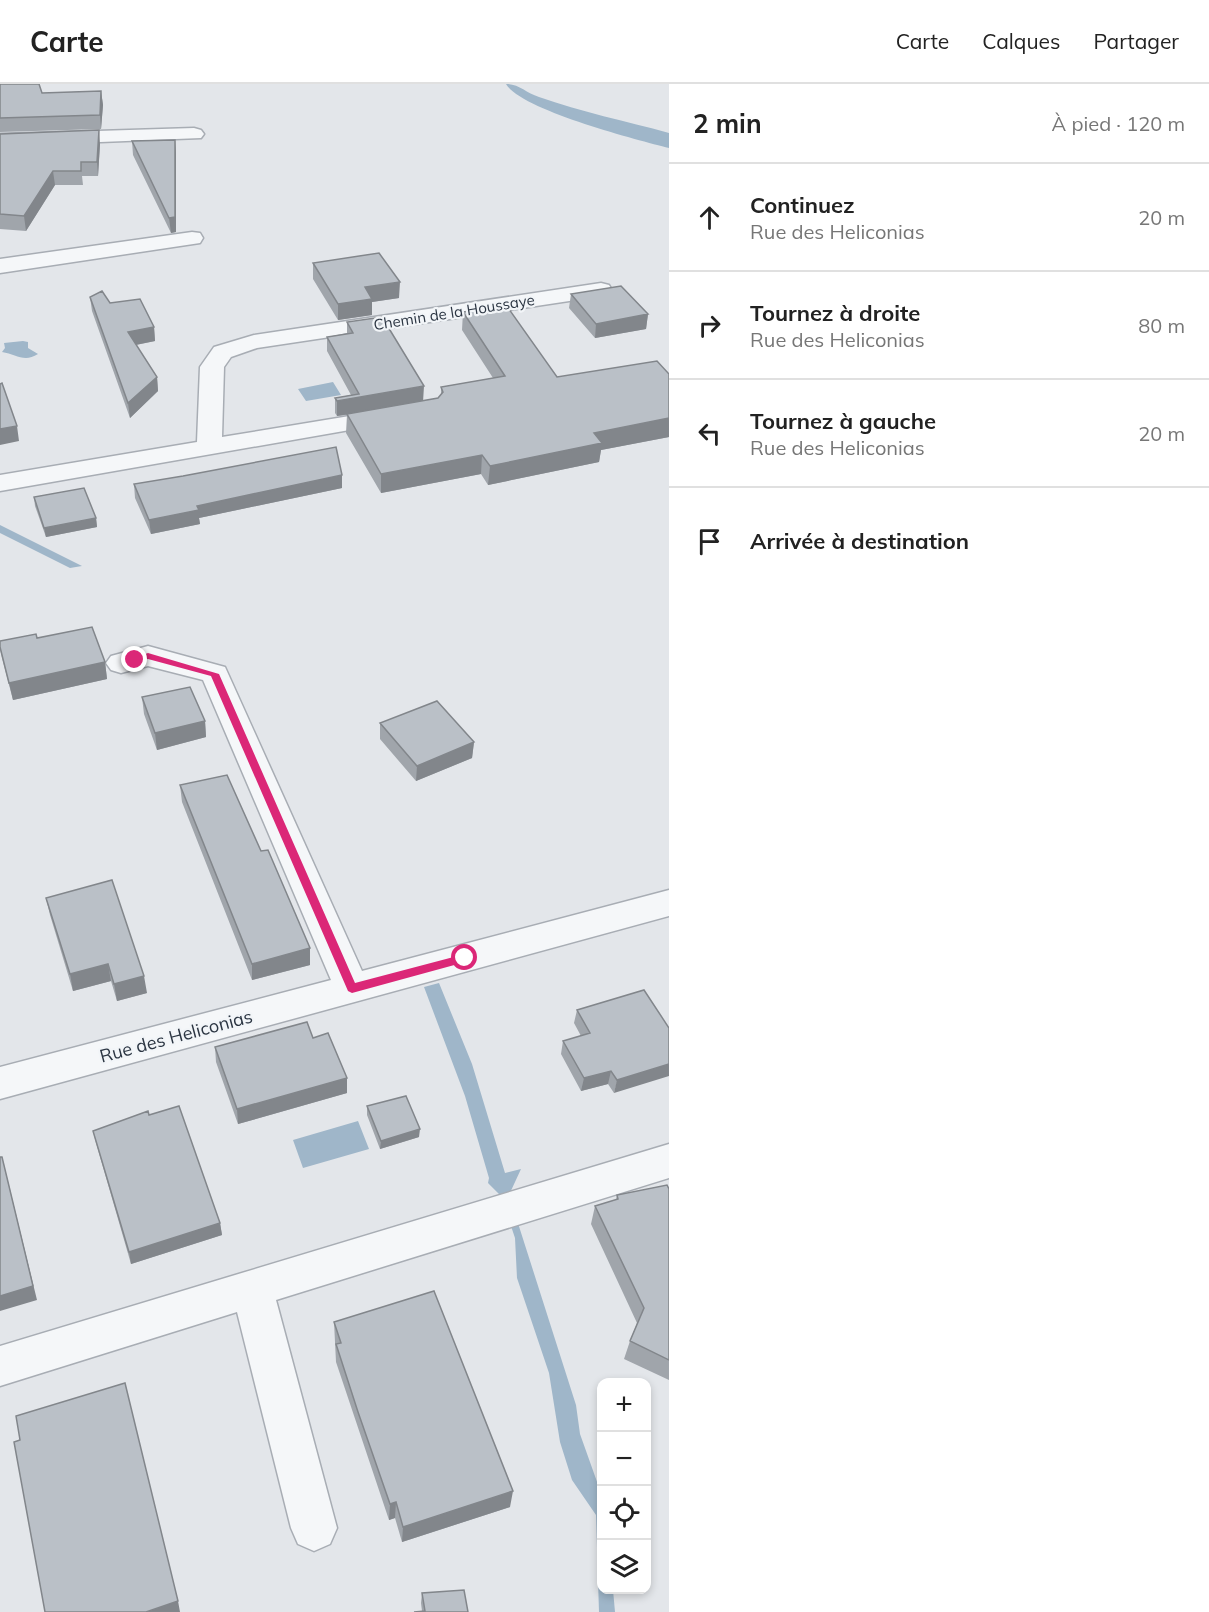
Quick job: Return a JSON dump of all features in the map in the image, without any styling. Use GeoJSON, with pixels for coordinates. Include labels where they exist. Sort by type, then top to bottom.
{"type":"FeatureCollection","features":[{"type":"Feature","properties":{"kind":"street"},"geometry":{"type":"LineString","coordinates":[[0,140],[194,135]]}},
{"type":"Feature","properties":{"kind":"street"},"geometry":{"type":"LineString","coordinates":[[0,266],[192,238]]}},
{"type":"Feature","properties":{"kind":"street","name":"Chemin de la Houssaye"},"geometry":{"type":"LineString","coordinates":[[208,447],[212,367],[222,352],[254,342],[601,290]]}},
{"type":"Feature","properties":{"kind":"street"},"geometry":{"type":"LineString","coordinates":[[0,483],[416,412]]}},
{"type":"Feature","properties":{"kind":"street"},"geometry":{"type":"LineString","coordinates":[[121,663],[148,656],[214,674],[352,988]]}},
{"type":"Feature","properties":{"kind":"street","name":"Rue des Heliconias"},"geometry":{"type":"LineString","coordinates":[[0,1083],[669,903]]}},
{"type":"Feature","properties":{"kind":"street"},"geometry":{"type":"LineString","coordinates":[[0,1366],[669,1161]]}},
{"type":"Feature","properties":{"kind":"street"},"geometry":{"type":"LineString","coordinates":[[252,1288],[314,1528]]}},
{"type":"Feature","properties":{"kind":"water"},"geometry":{"type":"Polygon","coordinates":[[[506,84],[515,85],[534,95],[571,107],[669,133],[669,148],[556,114],[516,94],[506,84]]]}},
{"type":"Feature","properties":{"kind":"water"},"geometry":{"type":"Polygon","coordinates":[[[28,342],[28,348],[38,354],[24,358],[2,352],[5,348],[4,343],[28,342]]]}},
{"type":"Feature","properties":{"kind":"water"},"geometry":{"type":"Polygon","coordinates":[[[333,382],[341,395],[306,401],[298,389],[333,382]]]}},
{"type":"Feature","properties":{"kind":"water"},"geometry":{"type":"Polygon","coordinates":[[[0,525],[82,566],[70,568],[0,533],[0,525]]]}},
{"type":"Feature","properties":{"kind":"water"},"geometry":{"type":"Polygon","coordinates":[[[439,983],[472,1064],[505,1173],[521,1169],[509,1195],[576,1405],[580,1434],[597,1482],[597,1547],[596,1515],[572,1480],[560,1442],[549,1373],[517,1278],[515,1238],[501,1196],[488,1183],[489,1178],[465,1096],[424,987],[439,983]]]}},
{"type":"Feature","properties":{"kind":"water"},"geometry":{"type":"Polygon","coordinates":[[[358,1121],[369,1149],[303,1168],[293,1140],[358,1121]]]}},
{"type":"Feature","properties":{"kind":"water"},"geometry":{"type":"Polygon","coordinates":[[[598,1594],[613,1594],[615,1612],[599,1612],[598,1594]]]}},
{"type":"Feature","properties":{"kind":"building"},"geometry":{"type":"Polygon","coordinates":[[[0,84],[39,84],[42,93],[101,91],[100,115],[0,118],[0,84]]]}},
{"type":"Feature","properties":{"kind":"building"},"geometry":{"type":"Polygon","coordinates":[[[99,130],[97,162],[81,162],[81,171],[53,171],[24,216],[0,214],[0,134],[99,130]]]}},
{"type":"Feature","properties":{"kind":"building"},"geometry":{"type":"Polygon","coordinates":[[[175,140],[175,217],[169,218],[132,141],[175,140]]]}},
{"type":"Feature","properties":{"kind":"building"},"geometry":{"type":"Polygon","coordinates":[[[379,253],[400,282],[365,287],[372,299],[338,304],[313,263],[379,253]]]}},
{"type":"Feature","properties":{"kind":"building"},"geometry":{"type":"Polygon","coordinates":[[[621,286],[648,314],[596,324],[571,294],[621,286]]]}},
{"type":"Feature","properties":{"kind":"building"},"geometry":{"type":"Polygon","coordinates":[[[102,291],[110,303],[140,299],[154,327],[128,332],[157,377],[128,403],[90,297],[102,291]]]}},
{"type":"Feature","properties":{"kind":"building"},"geometry":{"type":"Polygon","coordinates":[[[506,305],[557,377],[657,361],[669,374],[669,418],[594,433],[602,443],[490,466],[482,455],[381,474],[347,414],[438,398],[443,392],[441,387],[505,376],[463,312],[506,305]]]}},
{"type":"Feature","properties":{"kind":"building"},"geometry":{"type":"Polygon","coordinates":[[[382,317],[424,386],[337,401],[335,398],[359,394],[327,337],[353,333],[347,322],[382,317]]]}},
{"type":"Feature","properties":{"kind":"building"},"geometry":{"type":"Polygon","coordinates":[[[2,383],[17,426],[0,429],[0,384],[2,383]]]}},
{"type":"Feature","properties":{"kind":"building"},"geometry":{"type":"Polygon","coordinates":[[[336,447],[342,475],[197,506],[199,510],[149,520],[134,484],[183,476],[336,447]]]}},
{"type":"Feature","properties":{"kind":"building"},"geometry":{"type":"Polygon","coordinates":[[[84,488],[96,518],[44,528],[34,497],[84,488]]]}},
{"type":"Feature","properties":{"kind":"building"},"geometry":{"type":"Polygon","coordinates":[[[92,627],[105,662],[9,683],[0,641],[36,634],[37,638],[92,627]]]}},
{"type":"Feature","properties":{"kind":"building"},"geometry":{"type":"Polygon","coordinates":[[[190,687],[205,721],[155,733],[142,697],[190,687]]]}},
{"type":"Feature","properties":{"kind":"building"},"geometry":{"type":"Polygon","coordinates":[[[437,701],[474,742],[417,766],[380,723],[437,701]]]}},
{"type":"Feature","properties":{"kind":"building"},"geometry":{"type":"Polygon","coordinates":[[[227,775],[261,851],[268,850],[310,948],[252,964],[180,785],[227,775]]]}},
{"type":"Feature","properties":{"kind":"building"},"geometry":{"type":"Polygon","coordinates":[[[112,880],[144,976],[114,984],[108,964],[70,974],[46,898],[112,880]]]}},
{"type":"Feature","properties":{"kind":"building"},"geometry":{"type":"Polygon","coordinates":[[[644,990],[669,1028],[669,1064],[617,1080],[611,1071],[584,1078],[563,1041],[590,1033],[577,1010],[644,990]]]}},
{"type":"Feature","properties":{"kind":"building"},"geometry":{"type":"Polygon","coordinates":[[[307,1022],[313,1038],[328,1033],[347,1078],[237,1109],[215,1047],[307,1022]]]}},
{"type":"Feature","properties":{"kind":"building"},"geometry":{"type":"Polygon","coordinates":[[[406,1096],[420,1129],[381,1141],[367,1106],[406,1096]]]}},
{"type":"Feature","properties":{"kind":"building"},"geometry":{"type":"Polygon","coordinates":[[[179,1106],[220,1223],[129,1252],[93,1131],[148,1111],[149,1115],[179,1106]]]}},
{"type":"Feature","properties":{"kind":"building"},"geometry":{"type":"Polygon","coordinates":[[[0,1157],[2,1157],[33,1286],[0,1296],[0,1157]]]}},
{"type":"Feature","properties":{"kind":"building"},"geometry":{"type":"Polygon","coordinates":[[[667,1185],[669,1189],[669,1360],[630,1341],[644,1308],[595,1206],[618,1199],[617,1195],[667,1185]]]}},
{"type":"Feature","properties":{"kind":"building"},"geometry":{"type":"Polygon","coordinates":[[[434,1291],[513,1491],[403,1527],[396,1502],[390,1504],[358,1412],[336,1344],[341,1343],[334,1322],[434,1291]]]}},
{"type":"Feature","properties":{"kind":"building"},"geometry":{"type":"Polygon","coordinates":[[[125,1383],[178,1601],[146,1612],[45,1612],[14,1442],[20,1440],[16,1416],[125,1383]]]}},
{"type":"Feature","properties":{"kind":"building"},"geometry":{"type":"Polygon","coordinates":[[[464,1590],[468,1612],[414,1612],[425,1611],[422,1593],[464,1590]]]}},
{"type":"Feature","properties":{"kind":"route"},"geometry":{"type":"LineString","coordinates":[[135,660],[148,656],[214,674],[352,988],[465,958]]}}]}
